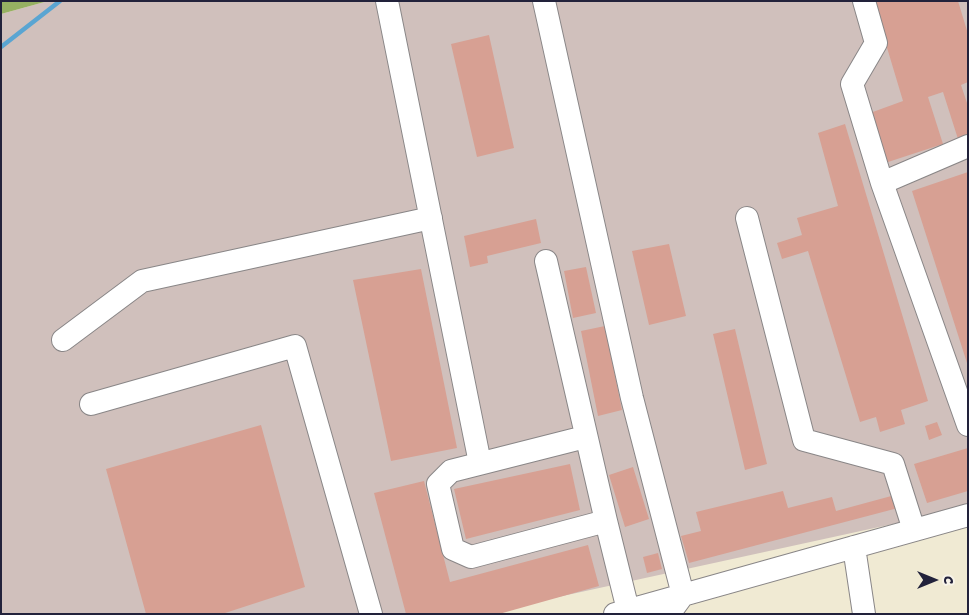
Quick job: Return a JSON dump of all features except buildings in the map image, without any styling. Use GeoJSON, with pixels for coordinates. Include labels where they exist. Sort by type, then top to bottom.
{"type":"FeatureCollection","features":[{"type":"Feature","properties":{"kind":"lane"},"geometry":{"type":"LineString","coordinates":[[387,1],[480,463]]}},
{"type":"Feature","properties":{"kind":"lane"},"geometry":{"type":"LineString","coordinates":[[544,1],[632,398],[683,595]]}},
{"type":"Feature","properties":{"kind":"lane"},"geometry":{"type":"LineString","coordinates":[[864,1],[876,43],[852,84],[882,183],[968,425]]}},
{"type":"Feature","properties":{"kind":"lane"},"geometry":{"type":"LineString","coordinates":[[882,183],[968,146]]}},
{"type":"Feature","properties":{"kind":"lane"},"geometry":{"type":"LineString","coordinates":[[63,340],[142,280],[430,218]]}},
{"type":"Feature","properties":{"kind":"lane"},"geometry":{"type":"LineString","coordinates":[[748,218],[804,440],[893,464],[914,530]]}},
{"type":"Feature","properties":{"kind":"lane"},"geometry":{"type":"LineString","coordinates":[[546,261],[585,437],[606,521],[621,612],[968,515]]}},
{"type":"Feature","properties":{"kind":"lane"},"geometry":{"type":"LineString","coordinates":[[91,404],[295,346],[371,614]]}},
{"type":"Feature","properties":{"kind":"lane"},"geometry":{"type":"LineString","coordinates":[[585,437],[451,471],[438,484],[453,549],[471,557],[606,521]]}},
{"type":"Feature","properties":{"kind":"lane"},"geometry":{"type":"LineString","coordinates":[[854,547],[864,614]]}},
{"type":"Feature","properties":{"kind":"lane"},"geometry":{"type":"LineString","coordinates":[[669,614],[683,595]]}},
{"type":"Feature","properties":{"kind":"shaded area"},"geometry":{"type":"Polygon","coordinates":[[[48,1],[968,1],[968,505],[925,517],[480,614],[1,614],[1,14],[48,1]]]}},
{"type":"Feature","properties":{"kind":"green space"},"geometry":{"type":"Polygon","coordinates":[[[1,1],[48,1],[1,14],[1,1]]]}},
{"type":"Feature","properties":{"kind":"waterway"},"geometry":{"type":"LineString","coordinates":[[1,47],[60,1]]}}]}
